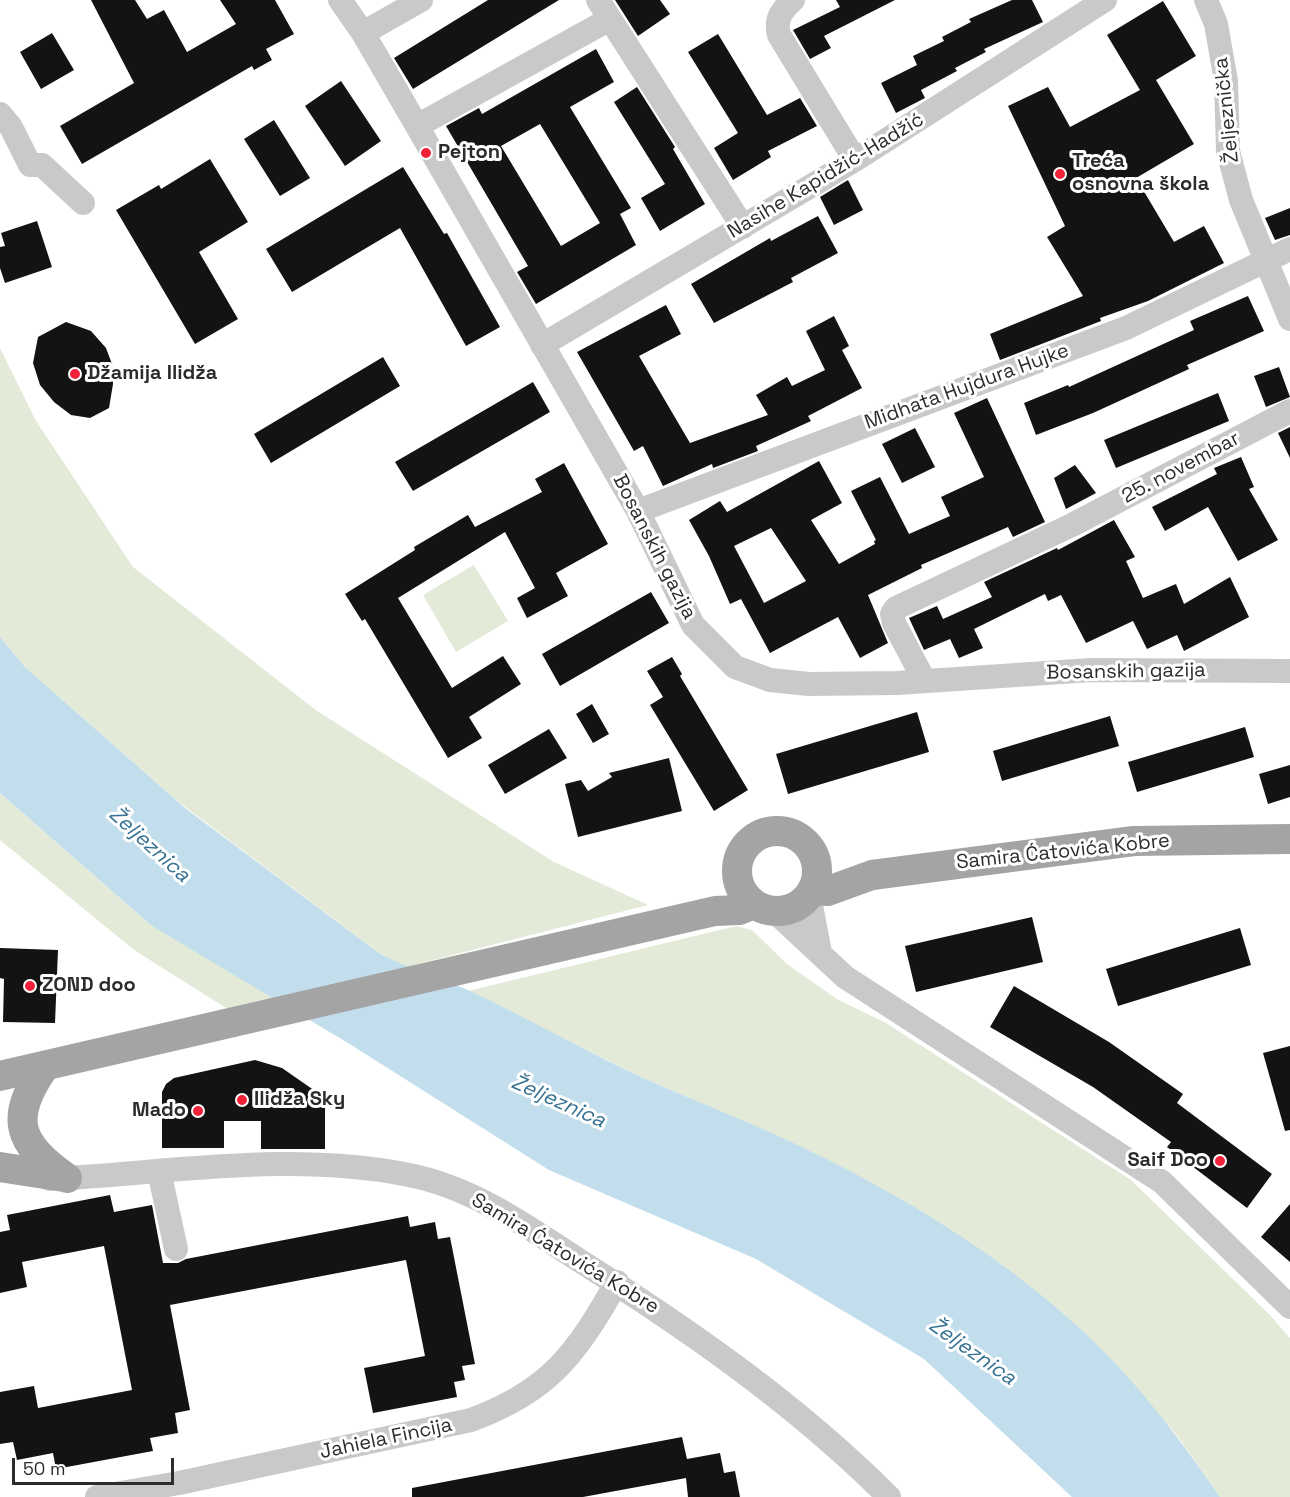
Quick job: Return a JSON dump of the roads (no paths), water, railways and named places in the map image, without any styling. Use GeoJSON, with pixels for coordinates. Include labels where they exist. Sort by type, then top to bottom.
{"type":"FeatureCollection","features":[{"type":"Feature","properties":{"kind":"main road"},"geometry":{"type":"LineString","coordinates":[[711,911],[733,889],[738,861],[747,844],[770,831],[783,831],[796,836],[822,858],[872,874]]}},
{"type":"Feature","properties":{"kind":"main road","name":"Samira Ćatovića Kobre"},"geometry":{"type":"LineString","coordinates":[[872,874],[1134,841],[1290,839]]}},
{"type":"Feature","properties":{"kind":"main road"},"geometry":{"type":"LineString","coordinates":[[0,1076],[711,911],[764,907],[789,909],[810,892],[815,881],[816,861],[807,844]]}},
{"type":"Feature","properties":{"kind":"main road"},"geometry":{"type":"LineString","coordinates":[[738,861],[739,885],[764,907]]}},
{"type":"Feature","properties":{"kind":"main road"},"geometry":{"type":"LineString","coordinates":[[810,892],[828,891],[872,874]]}},
{"type":"Feature","properties":{"kind":"main road"},"geometry":{"type":"LineString","coordinates":[[45,1066],[27,1092],[22,1116],[25,1137],[41,1160],[67,1178]]}},
{"type":"Feature","properties":{"kind":"main road"},"geometry":{"type":"LineString","coordinates":[[0,1167],[67,1178]]}},
{"type":"Feature","properties":{"kind":"street","name":"Bosanskih gazija"},"geometry":{"type":"LineString","coordinates":[[340,0],[363,33],[638,511],[693,625],[735,667],[770,680],[809,684],[897,683],[1091,670],[1290,671]]}},
{"type":"Feature","properties":{"kind":"street"},"geometry":{"type":"LineString","coordinates":[[363,33],[421,0]]}},
{"type":"Feature","properties":{"kind":"street"},"geometry":{"type":"LineString","coordinates":[[793,0],[778,16],[776,25],[778,36],[855,160]]}},
{"type":"Feature","properties":{"kind":"street","name":"Nasihe Kapidžić-Hadžić"},"geometry":{"type":"LineString","coordinates":[[542,345],[855,160],[1105,0]]}},
{"type":"Feature","properties":{"kind":"street","name":"Željeznička"},"geometry":{"type":"LineString","coordinates":[[1206,0],[1216,24],[1226,81],[1228,151],[1241,200],[1290,319]]}},
{"type":"Feature","properties":{"kind":"street"},"geometry":{"type":"LineString","coordinates":[[417,126],[604,10],[743,227]]}},
{"type":"Feature","properties":{"kind":"street"},"geometry":{"type":"LineString","coordinates":[[0,114],[11,127],[30,165],[42,165],[83,203]]}},
{"type":"Feature","properties":{"kind":"street","name":"Midhata Hujdura Hujke"},"geometry":{"type":"LineString","coordinates":[[638,511],[1126,328],[1290,249]]}},
{"type":"Feature","properties":{"kind":"street","name":"25. novembar"},"geometry":{"type":"LineString","coordinates":[[924,680],[894,623],[892,614],[896,608],[1072,525],[1290,411]]}},
{"type":"Feature","properties":{"kind":"street"},"geometry":{"type":"LineString","coordinates":[[810,892],[820,953]]}},
{"type":"Feature","properties":{"kind":"street"},"geometry":{"type":"LineString","coordinates":[[764,907],[820,953],[845,977],[1002,1076],[1162,1182],[1290,1307]]}},
{"type":"Feature","properties":{"kind":"street","name":"Samira Ćatovića Kobre"},"geometry":{"type":"LineString","coordinates":[[0,1179],[67,1178],[299,1163],[411,1175],[458,1190],[494,1207],[617,1282],[740,1368],[803,1417],[889,1497]]}},
{"type":"Feature","properties":{"kind":"street"},"geometry":{"type":"LineString","coordinates":[[159,1171],[176,1250]]}},
{"type":"Feature","properties":{"kind":"street","name":"Jahiela Fincija"},"geometry":{"type":"LineString","coordinates":[[97,1497],[181,1490],[471,1420],[506,1407],[551,1376],[570,1355],[617,1282]]}},
{"type":"Feature","properties":{"kind":"water","name":"Željeznica"},"geometry":{"type":"Polygon","coordinates":[[[0,637],[25,667],[185,808],[380,954],[470,991],[639,1076],[769,1132],[847,1169],[916,1208],[983,1251],[1046,1299],[1097,1344],[1171,1429],[1220,1497],[1072,1497],[924,1359],[756,1259],[549,1170],[348,1043],[152,926],[0,793],[0,637]]]}},
{"type":"Feature","properties":{"kind":"place","name":"Pejton"},"geometry":{"type":"Point","coordinates":[426,153]}},
{"type":"Feature","properties":{"kind":"place","name":"Treća osnovna škola"},"geometry":{"type":"Point","coordinates":[1060,174]}},
{"type":"Feature","properties":{"kind":"place","name":"Džamija Ilidža"},"geometry":{"type":"Point","coordinates":[75,374]}},
{"type":"Feature","properties":{"kind":"place","name":"ZOND doo"},"geometry":{"type":"Point","coordinates":[30,986]}},
{"type":"Feature","properties":{"kind":"place","name":"Ilidža Sky"},"geometry":{"type":"Point","coordinates":[242,1100]}},
{"type":"Feature","properties":{"kind":"place","name":"Mado"},"geometry":{"type":"Point","coordinates":[198,1111]}},
{"type":"Feature","properties":{"kind":"place","name":"Saif Doo"},"geometry":{"type":"Point","coordinates":[1220,1161]}}]}
